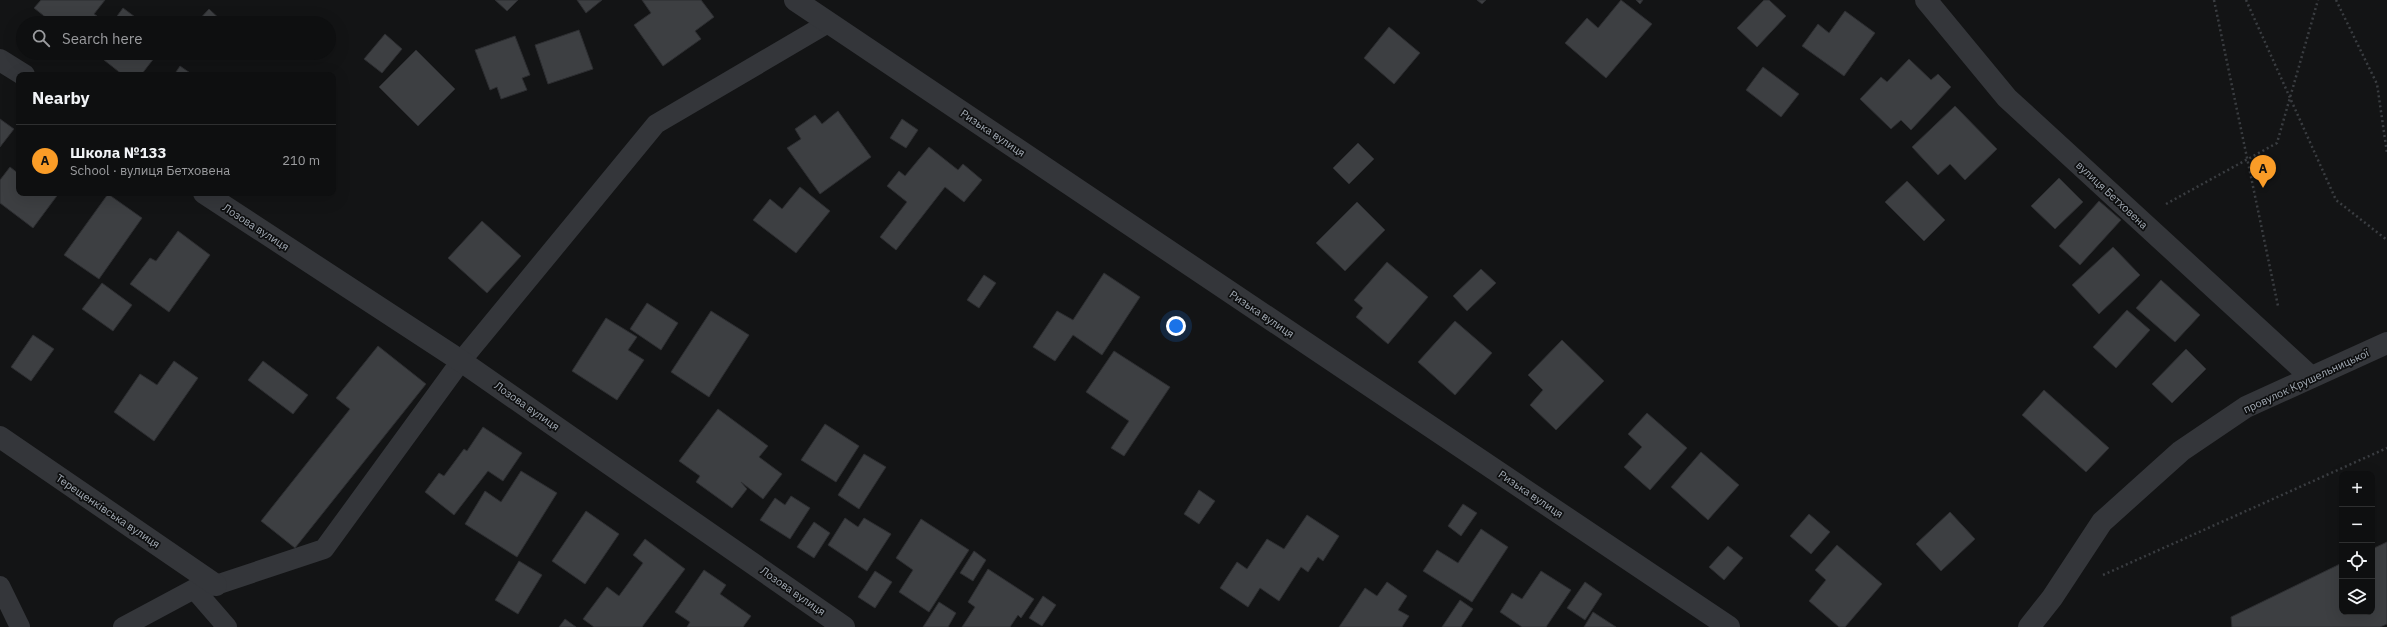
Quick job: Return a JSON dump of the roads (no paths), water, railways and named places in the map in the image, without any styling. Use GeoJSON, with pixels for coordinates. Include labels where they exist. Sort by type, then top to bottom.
{"type":"FeatureCollection","features":[{"type":"Feature","properties":{"kind":"street","name":"Ризька вулиця"},"geometry":{"type":"LineString","coordinates":[[795,0],[1729,627]]}},
{"type":"Feature","properties":{"kind":"street","name":"вулиця Бетховена"},"geometry":{"type":"LineString","coordinates":[[1926,0],[2007,98],[2311,377]]}},
{"type":"Feature","properties":{"kind":"street"},"geometry":{"type":"LineString","coordinates":[[0,60],[19,72]]}},
{"type":"Feature","properties":{"kind":"street","name":"Лозова вулиця"},"geometry":{"type":"LineString","coordinates":[[209,196],[461,361],[844,627]]}},
{"type":"Feature","properties":{"kind":"street","name":"провулок Крушельницької"},"geometry":{"type":"LineString","coordinates":[[2029,627],[2052,598],[2102,522],[2181,451],[2246,407],[2387,343]]}},
{"type":"Feature","properties":{"kind":"street","name":"Терещенківська вулиця"},"geometry":{"type":"LineString","coordinates":[[0,437],[216,585]]}},
{"type":"Feature","properties":{"kind":"lane"},"geometry":{"type":"LineString","coordinates":[[123,627],[194,589],[216,585],[324,549],[461,361],[656,124],[828,23]]}},
{"type":"Feature","properties":{"kind":"lane"},"geometry":{"type":"LineString","coordinates":[[0,586],[20,627]]}},
{"type":"Feature","properties":{"kind":"lane"},"geometry":{"type":"LineString","coordinates":[[194,589],[227,627]]}},
{"type":"Feature","properties":{"kind":"place","name":"Школа №133"},"geometry":{"type":"Point","coordinates":[2263,188]}}]}
